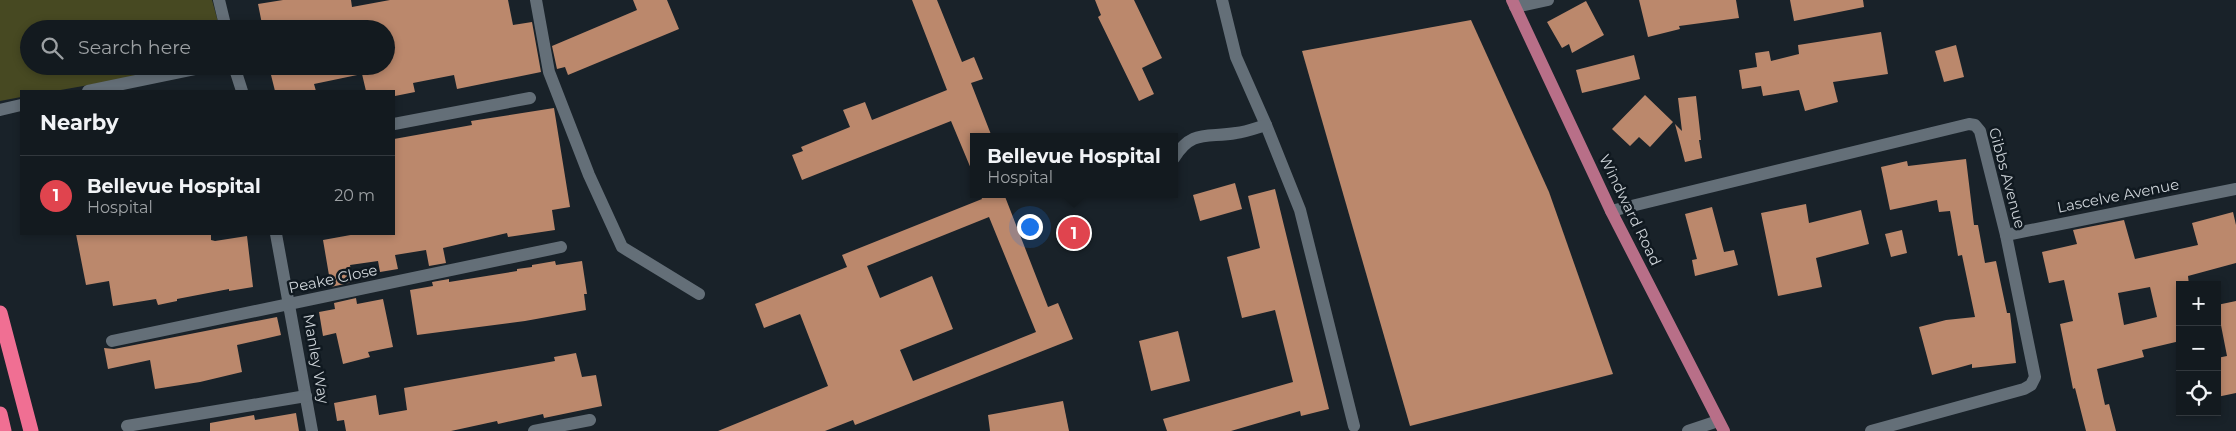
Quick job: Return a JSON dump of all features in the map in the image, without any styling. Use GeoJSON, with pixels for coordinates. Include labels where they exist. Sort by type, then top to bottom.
{"type":"FeatureCollection","features":[{"type":"Feature","properties":{"kind":"highway"},"geometry":{"type":"LineString","coordinates":[[0,313],[32,431]]}},
{"type":"Feature","properties":{"kind":"highway"},"geometry":{"type":"LineString","coordinates":[[0,414],[4,431]]}},
{"type":"Feature","properties":{"kind":"main road","name":"Windward Road"},"geometry":{"type":"LineString","coordinates":[[1514,4],[1611,211],[1721,426]]}},
{"type":"Feature","properties":{"kind":"street"},"geometry":{"type":"LineString","coordinates":[[219,0],[224,20]]}},
{"type":"Feature","properties":{"kind":"street"},"geometry":{"type":"LineString","coordinates":[[536,0],[548,72],[589,175],[622,247],[699,294]]}},
{"type":"Feature","properties":{"kind":"street"},"geometry":{"type":"LineString","coordinates":[[1222,0],[1236,57],[1300,210],[1354,426]]}},
{"type":"Feature","properties":{"kind":"street"},"geometry":{"type":"LineString","coordinates":[[1514,4],[1548,0]]}},
{"type":"Feature","properties":{"kind":"street"},"geometry":{"type":"LineString","coordinates":[[93,90],[165,75]]}},
{"type":"Feature","properties":{"kind":"street"},"geometry":{"type":"LineString","coordinates":[[237,75],[242,90]]}},
{"type":"Feature","properties":{"kind":"street"},"geometry":{"type":"LineString","coordinates":[[395,124],[530,98]]}},
{"type":"Feature","properties":{"kind":"street"},"geometry":{"type":"LineString","coordinates":[[0,110],[20,105]]}},
{"type":"Feature","properties":{"kind":"street","name":"Gibbs Avenue"},"geometry":{"type":"LineString","coordinates":[[1611,211],[1969,124],[1975,125],[1980,131],[2006,235],[2035,377],[2031,385],[2024,389],[1871,431]]}},
{"type":"Feature","properties":{"kind":"street"},"geometry":{"type":"LineString","coordinates":[[1178,152],[1191,138],[1236,133],[1266,125]]}},
{"type":"Feature","properties":{"kind":"street","name":"Lascelve Avenue"},"geometry":{"type":"LineString","coordinates":[[2006,235],[2236,189]]}},
{"type":"Feature","properties":{"kind":"street","name":"Manley Way"},"geometry":{"type":"LineString","coordinates":[[276,235],[312,431]]}},
{"type":"Feature","properties":{"kind":"street","name":"Peake Close"},"geometry":{"type":"LineString","coordinates":[[112,341],[561,247]]}},
{"type":"Feature","properties":{"kind":"street"},"geometry":{"type":"LineString","coordinates":[[127,426],[306,396]]}},
{"type":"Feature","properties":{"kind":"street"},"geometry":{"type":"LineString","coordinates":[[534,431],[590,420]]}},
{"type":"Feature","properties":{"kind":"street"},"geometry":{"type":"LineString","coordinates":[[1688,431],[1721,426]]}},
{"type":"Feature","properties":{"kind":"green space"},"geometry":{"type":"Polygon","coordinates":[[[0,0],[212,0],[218,20],[20,20],[20,75],[145,75],[61,90],[20,90],[20,97],[0,101],[0,0]]]}},
{"type":"Feature","properties":{"kind":"building"},"geometry":{"type":"Polygon","coordinates":[[[283,0],[351,0],[352,7],[390,0],[508,0],[513,25],[532,22],[541,72],[457,89],[454,75],[413,83],[415,92],[395,96],[395,90],[366,90],[362,75],[395,75],[395,20],[261,20],[258,4],[283,0]]]}},
{"type":"Feature","properties":{"kind":"building"},"geometry":{"type":"Polygon","coordinates":[[[633,0],[667,0],[679,29],[568,75],[565,67],[557,69],[552,46],[637,10],[633,0]]]}},
{"type":"Feature","properties":{"kind":"building"},"geometry":{"type":"Polygon","coordinates":[[[912,0],[937,0],[962,62],[974,57],[983,79],[971,83],[990,133],[970,133],[970,166],[951,121],[802,180],[792,155],[803,151],[801,147],[850,127],[843,110],[865,102],[872,120],[947,90],[912,0]]]}},
{"type":"Feature","properties":{"kind":"building"},"geometry":{"type":"Polygon","coordinates":[[[1095,0],[1134,0],[1162,58],[1142,68],[1154,94],[1139,101],[1098,17],[1101,15],[1095,0]]]}},
{"type":"Feature","properties":{"kind":"building"},"geometry":{"type":"Polygon","coordinates":[[[1639,0],[1736,0],[1739,18],[1679,26],[1680,29],[1648,37],[1639,0]]]}},
{"type":"Feature","properties":{"kind":"building"},"geometry":{"type":"Polygon","coordinates":[[[1790,0],[1863,0],[1864,7],[1794,21],[1790,0]]]}},
{"type":"Feature","properties":{"kind":"building"},"geometry":{"type":"Polygon","coordinates":[[[1586,1],[1604,35],[1572,53],[1569,44],[1562,48],[1547,22],[1586,1]]]}},
{"type":"Feature","properties":{"kind":"building"},"geometry":{"type":"Polygon","coordinates":[[[1471,20],[1549,192],[1613,374],[1410,426],[1302,51],[1471,20]]]}},
{"type":"Feature","properties":{"kind":"building"},"geometry":{"type":"Polygon","coordinates":[[[1881,32],[1888,74],[1833,82],[1838,102],[1805,111],[1799,90],[1763,96],[1761,86],[1742,89],[1739,70],[1757,67],[1755,53],[1769,51],[1771,61],[1799,54],[1798,45],[1881,32]]]}},
{"type":"Feature","properties":{"kind":"building"},"geometry":{"type":"Polygon","coordinates":[[[1956,45],[1964,77],[1944,82],[1935,51],[1956,45]]]}},
{"type":"Feature","properties":{"kind":"building"},"geometry":{"type":"Polygon","coordinates":[[[1634,55],[1640,79],[1582,93],[1576,70],[1634,55]]]}},
{"type":"Feature","properties":{"kind":"building"},"geometry":{"type":"Polygon","coordinates":[[[271,75],[357,75],[314,84],[316,90],[275,90],[271,75]]]}},
{"type":"Feature","properties":{"kind":"building"},"geometry":{"type":"Polygon","coordinates":[[[1645,95],[1673,122],[1650,147],[1639,137],[1630,146],[1612,129],[1645,95]]]}},
{"type":"Feature","properties":{"kind":"building"},"geometry":{"type":"Polygon","coordinates":[[[1696,96],[1702,158],[1685,162],[1675,124],[1682,131],[1678,98],[1696,96]]]}},
{"type":"Feature","properties":{"kind":"building"},"geometry":{"type":"Polygon","coordinates":[[[554,108],[570,207],[552,210],[555,230],[508,237],[507,233],[443,248],[446,263],[429,266],[426,250],[395,255],[398,269],[380,272],[378,261],[350,265],[353,282],[331,287],[323,240],[350,235],[395,235],[395,139],[472,125],[471,121],[554,108]]]}},
{"type":"Feature","properties":{"kind":"building"},"geometry":{"type":"Polygon","coordinates":[[[1966,159],[1974,225],[1978,225],[1985,263],[1996,261],[2007,313],[2010,313],[2016,363],[1972,368],[1972,364],[1932,375],[1919,327],[1946,320],[1975,317],[1962,255],[1958,256],[1950,211],[1939,212],[1937,200],[1890,210],[1881,167],[1907,161],[1908,166],[1966,159]]]}},
{"type":"Feature","properties":{"kind":"building"},"geometry":{"type":"Polygon","coordinates":[[[1235,183],[1242,209],[1200,221],[1193,195],[1235,183]]]}},
{"type":"Feature","properties":{"kind":"building"},"geometry":{"type":"Polygon","coordinates":[[[1275,189],[1329,409],[1301,416],[1300,411],[1231,431],[1167,431],[1163,419],[1293,382],[1275,310],[1242,318],[1227,257],[1260,248],[1248,196],[1275,189]]]}},
{"type":"Feature","properties":{"kind":"building"},"geometry":{"type":"Polygon","coordinates":[[[982,198],[1006,198],[1048,307],[1058,303],[1073,339],[855,425],[853,420],[825,431],[718,431],[828,386],[800,314],[764,328],[755,304],[847,267],[842,255],[982,198]],[[989,217],[867,266],[880,298],[932,276],[953,329],[900,350],[913,381],[1036,332],[989,217]]]}},
{"type":"Feature","properties":{"kind":"building"},"geometry":{"type":"Polygon","coordinates":[[[1806,204],[1809,223],[1861,210],[1869,244],[1816,258],[1822,287],[1778,296],[1761,213],[1806,204]]]}},
{"type":"Feature","properties":{"kind":"building"},"geometry":{"type":"Polygon","coordinates":[[[1712,207],[1724,252],[1734,250],[1738,265],[1695,276],[1692,260],[1697,259],[1685,214],[1712,207]]]}},
{"type":"Feature","properties":{"kind":"building"},"geometry":{"type":"Polygon","coordinates":[[[2233,212],[2236,225],[2236,263],[2188,276],[2189,281],[2176,281],[2176,342],[2142,350],[2144,357],[2097,369],[2105,405],[2109,404],[2116,431],[2086,431],[2075,388],[2073,389],[2060,324],[2073,321],[2064,280],[2049,283],[2042,252],[2077,244],[2073,230],[2124,220],[2135,259],[2198,245],[2192,223],[2233,212]],[[2150,287],[2118,293],[2124,325],[2157,317],[2150,287]]]}},
{"type":"Feature","properties":{"kind":"building"},"geometry":{"type":"Polygon","coordinates":[[[1902,230],[1907,253],[1891,257],[1885,234],[1902,230]]]}},
{"type":"Feature","properties":{"kind":"building"},"geometry":{"type":"Polygon","coordinates":[[[76,235],[211,235],[211,240],[215,241],[247,236],[253,287],[229,291],[229,289],[177,299],[177,301],[158,305],[156,299],[113,306],[109,281],[86,285],[76,235]]]}},
{"type":"Feature","properties":{"kind":"building"},"geometry":{"type":"Polygon","coordinates":[[[555,261],[556,265],[582,261],[587,294],[584,294],[586,310],[525,321],[417,335],[410,290],[433,286],[432,282],[449,279],[449,282],[517,271],[517,269],[532,267],[532,265],[555,261]]]}},
{"type":"Feature","properties":{"kind":"building"},"geometry":{"type":"Polygon","coordinates":[[[356,298],[357,304],[383,299],[393,347],[368,352],[370,357],[343,364],[336,333],[323,336],[319,312],[335,309],[334,303],[356,298]]]}},
{"type":"Feature","properties":{"kind":"building"},"geometry":{"type":"Polygon","coordinates":[[[2236,301],[2236,393],[2221,396],[2221,357],[2227,356],[2221,325],[2221,304],[2236,301]]]}},
{"type":"Feature","properties":{"kind":"building"},"geometry":{"type":"Polygon","coordinates":[[[277,317],[281,335],[237,345],[242,372],[200,382],[155,389],[150,360],[108,369],[104,348],[114,349],[277,317]]]}},
{"type":"Feature","properties":{"kind":"building"},"geometry":{"type":"Polygon","coordinates":[[[1178,331],[1190,381],[1151,391],[1139,341],[1178,331]]]}},
{"type":"Feature","properties":{"kind":"building"},"geometry":{"type":"Polygon","coordinates":[[[576,353],[582,377],[596,375],[602,406],[544,418],[543,414],[498,424],[497,421],[451,431],[346,431],[344,420],[337,421],[334,403],[376,395],[379,415],[407,410],[404,388],[555,361],[554,357],[576,353]]]}},
{"type":"Feature","properties":{"kind":"building"},"geometry":{"type":"Polygon","coordinates":[[[1063,401],[1069,431],[990,431],[988,415],[1063,401]]]}},
{"type":"Feature","properties":{"kind":"building"},"geometry":{"type":"Polygon","coordinates":[[[296,413],[299,431],[210,431],[210,423],[254,415],[255,420],[296,413]]]}},
{"type":"Feature","properties":{"kind":"place","name":"Bellevue Hospital"},"geometry":{"type":"Point","coordinates":[1074,233]}}]}
